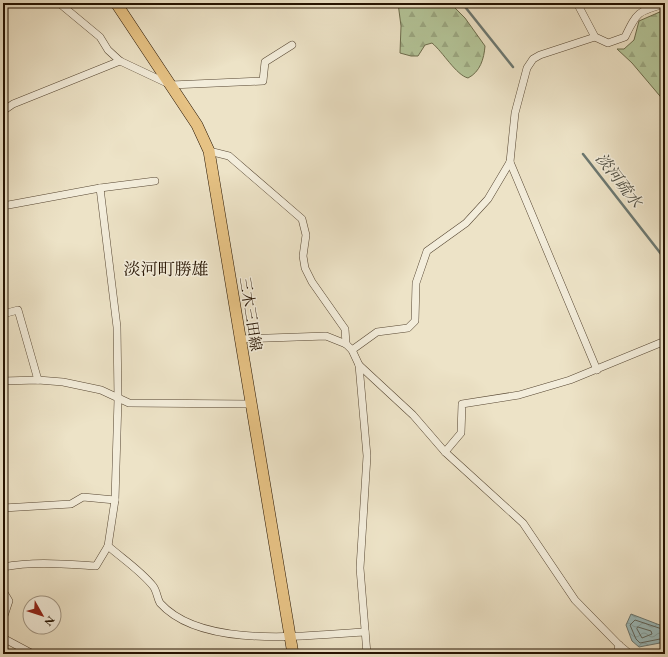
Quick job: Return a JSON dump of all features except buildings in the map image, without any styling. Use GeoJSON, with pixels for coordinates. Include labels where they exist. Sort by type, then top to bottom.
{"type":"FeatureCollection","features":[{"type":"Feature","properties":{"kind":"main road","name":"三木三田線"},"geometry":{"type":"LineString","coordinates":[[116,3],[197,125],[209,151],[250,404],[293,654]]}},
{"type":"Feature","properties":{"kind":"street"},"geometry":{"type":"LineString","coordinates":[[60,3],[100,37],[108,50],[120,61],[171,86],[263,81],[265,62],[292,45]]}},
{"type":"Feature","properties":{"kind":"street"},"geometry":{"type":"LineString","coordinates":[[577,3],[595,37],[608,43],[625,37],[634,18],[642,11],[665,4]]}},
{"type":"Feature","properties":{"kind":"street"},"geometry":{"type":"LineString","coordinates":[[349,347],[377,332],[408,328],[415,321],[416,283],[427,251],[466,223],[488,199],[510,162],[515,113],[527,68],[533,59],[540,55],[595,37]]}},
{"type":"Feature","properties":{"kind":"street"},"geometry":{"type":"LineString","coordinates":[[3,111],[14,104],[120,61]]}},
{"type":"Feature","properties":{"kind":"street"},"geometry":{"type":"LineString","coordinates":[[209,151],[229,156],[302,219],[306,235],[303,256],[305,268],[312,282],[345,329],[349,347],[359,365],[413,415],[445,452],[523,523],[575,600],[619,645],[630,654]]}},
{"type":"Feature","properties":{"kind":"street"},"geometry":{"type":"LineString","coordinates":[[510,162],[597,370]]}},
{"type":"Feature","properties":{"kind":"street"},"geometry":{"type":"LineString","coordinates":[[3,206],[100,188],[156,181]]}},
{"type":"Feature","properties":{"kind":"street"},"geometry":{"type":"LineString","coordinates":[[3,567],[22,563],[50,562],[96,566],[108,546],[115,500],[118,399],[117,327],[100,188]]}},
{"type":"Feature","properties":{"kind":"street"},"geometry":{"type":"LineString","coordinates":[[3,314],[18,310],[38,380]]}},
{"type":"Feature","properties":{"kind":"street"},"geometry":{"type":"LineString","coordinates":[[240,340],[326,336],[349,347]]}},
{"type":"Feature","properties":{"kind":"street"},"geometry":{"type":"LineString","coordinates":[[445,452],[461,433],[462,404],[519,394],[597,370],[665,341]]}},
{"type":"Feature","properties":{"kind":"street"},"geometry":{"type":"LineString","coordinates":[[359,365],[367,456],[360,568],[367,654]]}},
{"type":"Feature","properties":{"kind":"street"},"geometry":{"type":"LineString","coordinates":[[3,381],[38,380],[63,382],[101,390],[129,404],[250,404]]}},
{"type":"Feature","properties":{"kind":"street"},"geometry":{"type":"LineString","coordinates":[[3,508],[71,504],[83,497],[115,500]]}},
{"type":"Feature","properties":{"kind":"street"},"geometry":{"type":"LineString","coordinates":[[108,546],[146,579],[155,589],[160,602],[178,617],[191,623],[226,634],[282,637],[366,632]]}},
{"type":"Feature","properties":{"kind":"street"},"geometry":{"type":"LineString","coordinates":[[3,591],[9,601],[3,619]]}},
{"type":"Feature","properties":{"kind":"street"},"geometry":{"type":"LineString","coordinates":[[3,638],[33,654]]}},
{"type":"Feature","properties":{"kind":"street"},"geometry":{"type":"LineString","coordinates":[[617,654],[619,645]]}},
{"type":"Feature","properties":{"kind":"green space"},"geometry":{"type":"Polygon","coordinates":[[[398,3],[450,3],[465,18],[485,46],[481,65],[476,72],[468,78],[463,76],[432,43],[425,45],[418,56],[400,53],[401,26],[398,3]]]}},
{"type":"Feature","properties":{"kind":"green space"},"geometry":{"type":"Polygon","coordinates":[[[665,11],[665,102],[632,63],[617,49],[624,49],[634,40],[639,21],[665,11]]]}},
{"type":"Feature","properties":{"kind":"water"},"geometry":{"type":"Polygon","coordinates":[[[631,614],[665,627],[665,642],[639,647],[632,641],[626,625],[631,614]]]}},
{"type":"Feature","properties":{"kind":"waterway","name":"淡河疏水"},"geometry":{"type":"LineString","coordinates":[[462,3],[513,67]]}},
{"type":"Feature","properties":{"kind":"waterway","name":"淡河疏水"},"geometry":{"type":"LineString","coordinates":[[583,154],[665,259]]}},
{"type":"Feature","properties":{"kind":"district","name":"淡河町勝雄"},"geometry":{"type":"Point","coordinates":[166,269]}}]}
